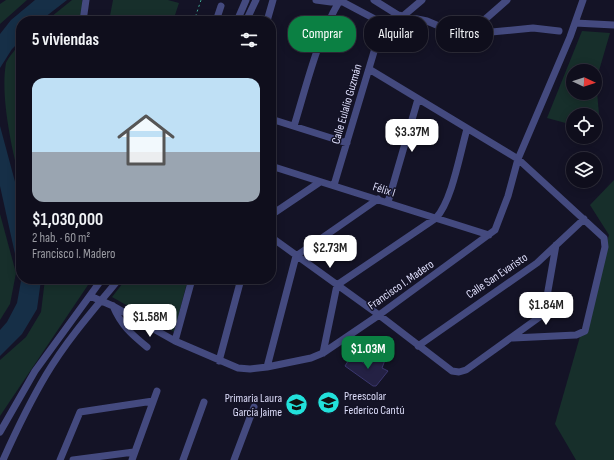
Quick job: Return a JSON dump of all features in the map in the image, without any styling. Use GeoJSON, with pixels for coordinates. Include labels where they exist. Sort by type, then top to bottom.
{"type":"FeatureCollection","features":[{"type":"Feature","properties":{"kind":"street"},"geometry":{"type":"LineString","coordinates":[[84,16],[86,0]]}},
{"type":"Feature","properties":{"kind":"street"},"geometry":{"type":"LineString","coordinates":[[239,16],[246,0]]}},
{"type":"Feature","properties":{"kind":"street"},"geometry":{"type":"LineString","coordinates":[[248,16],[256,0]]}},
{"type":"Feature","properties":{"kind":"street"},"geometry":{"type":"LineString","coordinates":[[268,16],[273,0]]}},
{"type":"Feature","properties":{"kind":"street"},"geometry":{"type":"LineString","coordinates":[[316,0],[330,2],[340,0],[369,16]]}},
{"type":"Feature","properties":{"kind":"street"},"geometry":{"type":"LineString","coordinates":[[294,126],[320,41],[340,0]]}},
{"type":"Feature","properties":{"kind":"street"},"geometry":{"type":"LineString","coordinates":[[374,0],[403,16]]}},
{"type":"Feature","properties":{"kind":"street","name":"Calle Eulalio Guzmán"},"geometry":{"type":"LineString","coordinates":[[403,16],[422,0]]}},
{"type":"Feature","properties":{"kind":"street"},"geometry":{"type":"LineString","coordinates":[[489,16],[507,0]]}},
{"type":"Feature","properties":{"kind":"street","name":"Francisco I. Madero"},"geometry":{"type":"LineString","coordinates":[[90,296],[113,306],[175,341],[219,361],[244,369],[267,367],[311,358],[323,353],[379,315],[495,230],[499,223],[518,159],[575,23],[583,0]]}},
{"type":"Feature","properties":{"kind":"street"},"geometry":{"type":"LineString","coordinates":[[218,16],[221,6]]}},
{"type":"Feature","properties":{"kind":"street"},"geometry":{"type":"LineString","coordinates":[[575,23],[614,24]]}},
{"type":"Feature","properties":{"kind":"street"},"geometry":{"type":"LineString","coordinates":[[493,32],[533,28],[559,31]]}},
{"type":"Feature","properties":{"kind":"street","name":"Calle Eulalio Guzmán"},"geometry":{"type":"LineString","coordinates":[[334,185],[374,52]]}},
{"type":"Feature","properties":{"kind":"street"},"geometry":{"type":"LineString","coordinates":[[369,69],[518,159],[604,238],[605,247],[586,328],[583,333],[513,338]]}},
{"type":"Feature","properties":{"kind":"street"},"geometry":{"type":"LineString","coordinates":[[388,202],[418,99]]}},
{"type":"Feature","properties":{"kind":"street"},"geometry":{"type":"LineString","coordinates":[[276,121],[347,143]]}},
{"type":"Feature","properties":{"kind":"street"},"geometry":{"type":"LineString","coordinates":[[323,353],[337,285],[436,218],[441,213],[447,201],[467,129]]}},
{"type":"Feature","properties":{"kind":"street","name":"Félix I"},"geometry":{"type":"LineString","coordinates":[[276,168],[489,235]]}},
{"type":"Feature","properties":{"kind":"street"},"geometry":{"type":"LineString","coordinates":[[276,212],[320,182]]}},
{"type":"Feature","properties":{"kind":"street"},"geometry":{"type":"LineString","coordinates":[[267,367],[296,256],[378,199]]}},
{"type":"Feature","properties":{"kind":"street","name":"Calle San Evaristo"},"geometry":{"type":"LineString","coordinates":[[418,346],[537,263],[584,219]]}},
{"type":"Feature","properties":{"kind":"street"},"geometry":{"type":"LineString","coordinates":[[276,241],[379,315],[452,371],[459,372],[466,370],[537,320],[544,310],[556,245]]}},
{"type":"Feature","properties":{"kind":"street"},"geometry":{"type":"LineString","coordinates":[[0,432],[35,371],[98,284]]}},
{"type":"Feature","properties":{"kind":"street"},"geometry":{"type":"LineString","coordinates":[[3,460],[21,420],[47,374],[101,300],[115,284]]}},
{"type":"Feature","properties":{"kind":"street"},"geometry":{"type":"LineString","coordinates":[[175,341],[191,284]]}},
{"type":"Feature","properties":{"kind":"street"},"geometry":{"type":"LineString","coordinates":[[219,361],[240,284]]}},
{"type":"Feature","properties":{"kind":"street"},"geometry":{"type":"LineString","coordinates":[[113,306],[120,322],[127,331],[146,347]]}},
{"type":"Feature","properties":{"kind":"street"},"geometry":{"type":"LineString","coordinates":[[132,460],[157,391]]}},
{"type":"Feature","properties":{"kind":"street"},"geometry":{"type":"LineString","coordinates":[[60,460],[80,412],[153,401]]}},
{"type":"Feature","properties":{"kind":"street"},"geometry":{"type":"LineString","coordinates":[[183,460],[204,402]]}},
{"type":"Feature","properties":{"kind":"street"},"geometry":{"type":"LineString","coordinates":[[234,460],[254,407]]}},
{"type":"Feature","properties":{"kind":"street"},"geometry":{"type":"LineString","coordinates":[[0,429],[5,422]]}},
{"type":"Feature","properties":{"kind":"street"},"geometry":{"type":"LineString","coordinates":[[73,460],[134,452]]}},
{"type":"Feature","properties":{"kind":"path"},"geometry":{"type":"LineString","coordinates":[[196,16],[201,0]]}},
{"type":"Feature","properties":{"kind":"green space"},"geometry":{"type":"Polygon","coordinates":[[[6,0],[27,0],[0,24],[0,4],[6,0]]]}},
{"type":"Feature","properties":{"kind":"green space"},"geometry":{"type":"Polygon","coordinates":[[[72,0],[82,0],[82,16],[52,16],[72,0]]]}},
{"type":"Feature","properties":{"kind":"green space"},"geometry":{"type":"Polygon","coordinates":[[[113,0],[168,0],[179,3],[175,16],[110,16],[113,0]]]}},
{"type":"Feature","properties":{"kind":"green space"},"geometry":{"type":"Polygon","coordinates":[[[582,31],[610,33],[601,64],[569,64],[582,31]]]}},
{"type":"Feature","properties":{"kind":"green space"},"geometry":{"type":"Polygon","coordinates":[[[16,49],[16,164],[8,124],[5,91],[6,63],[16,49]]]}},
{"type":"Feature","properties":{"kind":"green space"},"geometry":{"type":"Polygon","coordinates":[[[566,71],[566,100],[598,100],[598,108],[566,108],[566,123],[547,118],[566,71]]]}},
{"type":"Feature","properties":{"kind":"green space"},"geometry":{"type":"Polygon","coordinates":[[[614,180],[614,460],[576,460],[555,424],[609,235],[590,205],[614,180]]]}},
{"type":"Feature","properties":{"kind":"green space"},"geometry":{"type":"Polygon","coordinates":[[[0,214],[16,273],[10,304],[0,320],[0,214]]]}},
{"type":"Feature","properties":{"kind":"green space"},"geometry":{"type":"Polygon","coordinates":[[[44,284],[89,284],[0,416],[0,360],[26,337],[41,312],[44,284]]]}},
{"type":"Feature","properties":{"kind":"green space"},"geometry":{"type":"Polygon","coordinates":[[[122,284],[187,284],[174,332],[112,297],[122,284]]]}},
{"type":"Feature","properties":{"kind":"water"},"geometry":{"type":"Polygon","coordinates":[[[35,0],[67,0],[46,16],[16,16],[16,45],[0,68],[0,34],[11,20],[35,0]]]}},
{"type":"Feature","properties":{"kind":"water"},"geometry":{"type":"Polygon","coordinates":[[[0,126],[16,185],[16,258],[0,186],[0,126]]]}},
{"type":"Feature","properties":{"kind":"water"},"geometry":{"type":"Polygon","coordinates":[[[20,284],[40,284],[37,309],[22,334],[0,356],[0,330],[7,322],[17,303],[20,284]]]}},
{"type":"Feature","properties":{"kind":"building"},"geometry":{"type":"Polygon","coordinates":[[[352,355],[369,367],[376,357],[385,360],[382,368],[388,371],[376,386],[373,386],[345,366],[352,355]]]}},
{"type":"Feature","properties":{"kind":"place","name":"Preescolar Federico Cantú"},"geometry":{"type":"Point","coordinates":[328,403]}},
{"type":"Feature","properties":{"kind":"place","name":"Primaria Laura García Jaime"},"geometry":{"type":"Point","coordinates":[297,405]}}]}
